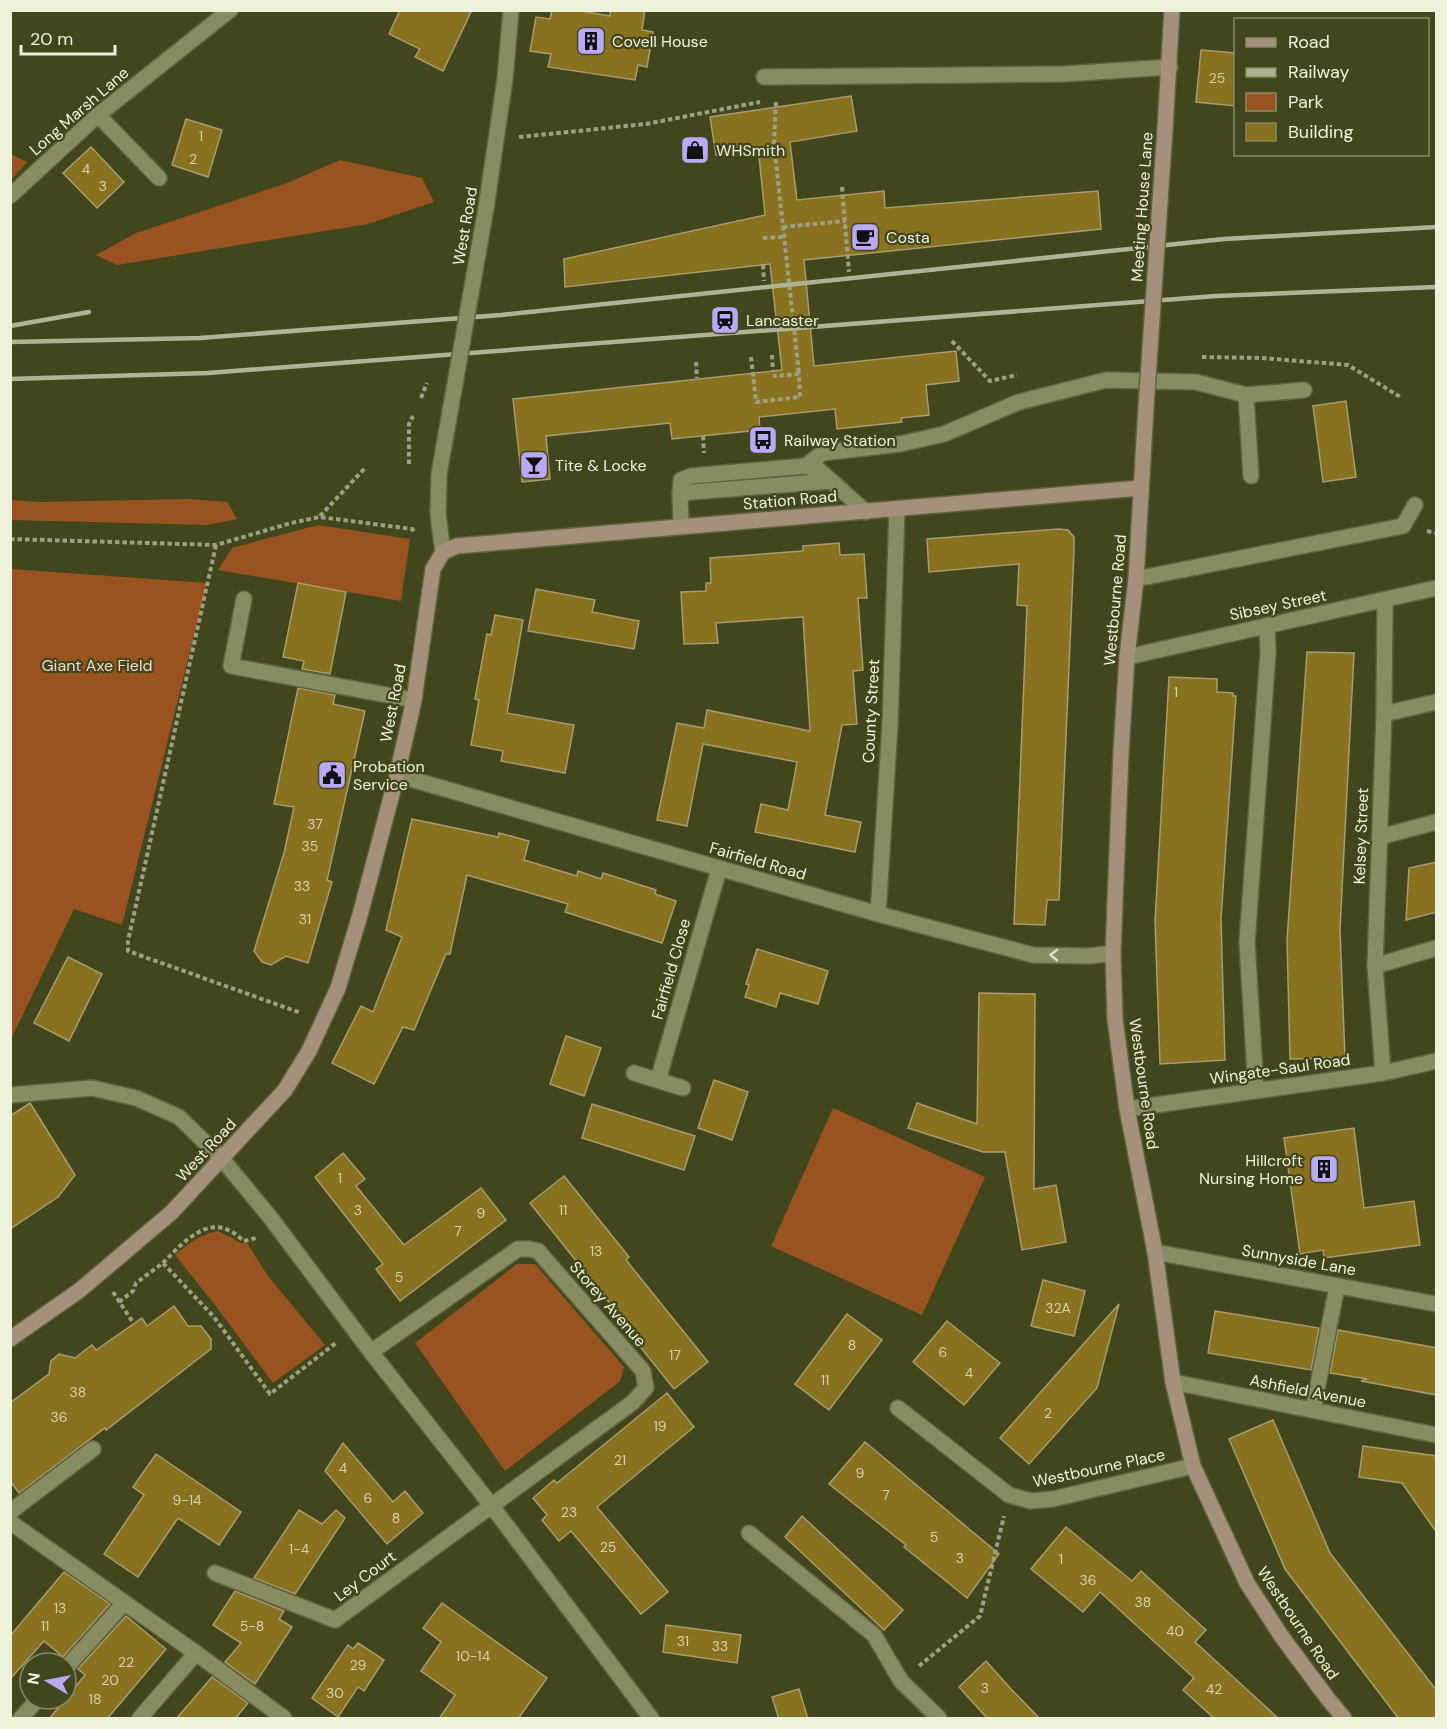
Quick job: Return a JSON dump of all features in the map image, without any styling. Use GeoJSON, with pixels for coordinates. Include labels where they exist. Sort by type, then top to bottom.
{"type":"FeatureCollection","features":[{"type":"Feature","properties":{"kind":"street","name":"Long Marsh Lane"},"geometry":{"type":"LineString","coordinates":[[10,196],[98,116],[230,10]]}},
{"type":"Feature","properties":{"kind":"street","name":"West Road"},"geometry":{"type":"LineString","coordinates":[[10,1339],[80,1290],[172,1212],[222,1159],[285,1090],[309,1051],[338,988],[397,775],[414,700],[433,569],[443,552],[438,514],[439,474],[497,140],[512,10]]}},
{"type":"Feature","properties":{"kind":"street","name":"Meeting House Lane"},"geometry":{"type":"LineString","coordinates":[[1146,407],[1172,10]]}},
{"type":"Feature","properties":{"kind":"street"},"geometry":{"type":"LineString","coordinates":[[764,76],[1065,74],[1170,68]]}},
{"type":"Feature","properties":{"kind":"street"},"geometry":{"type":"LineString","coordinates":[[98,116],[159,178]]}},
{"type":"Feature","properties":{"kind":"street"},"geometry":{"type":"LineString","coordinates":[[806,466],[822,453],[900,444],[944,434],[1019,402],[1106,380],[1196,382],[1246,395],[1304,390]]}},
{"type":"Feature","properties":{"kind":"street"},"geometry":{"type":"LineString","coordinates":[[1246,395],[1251,476]]}},
{"type":"Feature","properties":{"kind":"street","name":"Westbourne Road"},"geometry":{"type":"LineString","coordinates":[[1146,407],[1136,579],[1127,657],[1113,953],[1115,1019],[1127,1109],[1155,1252],[1173,1382],[1193,1466],[1247,1583],[1282,1637],[1344,1719]]}},
{"type":"Feature","properties":{"kind":"street"},"geometry":{"type":"LineString","coordinates":[[681,526],[681,480],[691,476],[806,466],[819,470],[866,512]]}},
{"type":"Feature","properties":{"kind":"street"},"geometry":{"type":"LineString","coordinates":[[680,493],[831,481]]}},
{"type":"Feature","properties":{"kind":"street","name":"Station Road"},"geometry":{"type":"LineString","coordinates":[[443,552],[458,546],[1141,488]]}},
{"type":"Feature","properties":{"kind":"street"},"geometry":{"type":"LineString","coordinates":[[1136,579],[1403,526],[1414,505]]}},
{"type":"Feature","properties":{"kind":"street","name":"County Street"},"geometry":{"type":"LineString","coordinates":[[878,914],[890,725],[897,509]]}},
{"type":"Feature","properties":{"kind":"street","name":"Sibsey Street"},"geometry":{"type":"LineString","coordinates":[[1127,657],[1437,588]]}},
{"type":"Feature","properties":{"kind":"street"},"geometry":{"type":"LineString","coordinates":[[244,599],[231,666],[414,700]]}},
{"type":"Feature","properties":{"kind":"street","name":"Kelsey Street"},"geometry":{"type":"LineString","coordinates":[[1383,1073],[1374,966],[1384,714],[1385,600]]}},
{"type":"Feature","properties":{"kind":"street"},"geometry":{"type":"LineString","coordinates":[[1256,1090],[1247,942],[1268,653],[1267,625]]}},
{"type":"Feature","properties":{"kind":"street"},"geometry":{"type":"LineString","coordinates":[[1384,714],[1437,702]]}},
{"type":"Feature","properties":{"kind":"street","name":"Fairfield Road"},"geometry":{"type":"LineString","coordinates":[[397,775],[878,914],[1033,955],[1089,956],[1113,953]]}},
{"type":"Feature","properties":{"kind":"street"},"geometry":{"type":"LineString","coordinates":[[1380,837],[1437,822]]}},
{"type":"Feature","properties":{"kind":"street","name":"Fairfield Close"},"geometry":{"type":"LineString","coordinates":[[658,1080],[719,868]]}},
{"type":"Feature","properties":{"kind":"street"},"geometry":{"type":"LineString","coordinates":[[1374,966],[1437,948]]}},
{"type":"Feature","properties":{"kind":"street","name":"Wingate-Saul Road"},"geometry":{"type":"LineString","coordinates":[[1127,1109],[1383,1073],[1437,1061]]}},
{"type":"Feature","properties":{"kind":"street"},"geometry":{"type":"LineString","coordinates":[[634,1072],[683,1088]]}},
{"type":"Feature","properties":{"kind":"street"},"geometry":{"type":"LineString","coordinates":[[10,1095],[92,1088],[136,1098],[179,1117],[222,1159],[270,1217],[371,1352],[491,1505],[651,1719]]}},
{"type":"Feature","properties":{"kind":"street","name":"Storey Avenue"},"geometry":{"type":"LineString","coordinates":[[371,1352],[518,1249],[529,1249],[538,1251],[643,1371],[646,1388],[632,1403],[491,1505]]}},
{"type":"Feature","properties":{"kind":"street","name":"Sunnyside Lane"},"geometry":{"type":"LineString","coordinates":[[1155,1252],[1437,1304]]}},
{"type":"Feature","properties":{"kind":"street"},"geometry":{"type":"LineString","coordinates":[[1313,1410],[1337,1286]]}},
{"type":"Feature","properties":{"kind":"street","name":"Ashfield Avenue"},"geometry":{"type":"LineString","coordinates":[[1173,1382],[1437,1435]]}},
{"type":"Feature","properties":{"kind":"street","name":"Westbourne Place"},"geometry":{"type":"LineString","coordinates":[[898,1408],[1009,1495],[1031,1501],[1053,1499],[1193,1466]]}},
{"type":"Feature","properties":{"kind":"street"},"geometry":{"type":"LineString","coordinates":[[10,1512],[93,1449]]}},
{"type":"Feature","properties":{"kind":"street","name":"Ley Court"},"geometry":{"type":"LineString","coordinates":[[216,1573],[336,1620],[491,1505]]}},
{"type":"Feature","properties":{"kind":"street"},"geometry":{"type":"LineString","coordinates":[[10,1522],[196,1653],[280,1718]]}},
{"type":"Feature","properties":{"kind":"street"},"geometry":{"type":"LineString","coordinates":[[749,1533],[874,1635],[901,1681],[939,1719]]}},
{"type":"Feature","properties":{"kind":"street"},"geometry":{"type":"LineString","coordinates":[[78,1655],[124,1603]]}},
{"type":"Feature","properties":{"kind":"street"},"geometry":{"type":"LineString","coordinates":[[140,1719],[196,1653]]}},
{"type":"Feature","properties":{"kind":"path"},"geometry":{"type":"LineString","coordinates":[[497,140],[646,124],[776,99],[784,76]]}},
{"type":"Feature","properties":{"kind":"path"},"geometry":{"type":"LineString","coordinates":[[751,357],[756,402],[800,397],[774,144],[776,106]]}},
{"type":"Feature","properties":{"kind":"path"},"geometry":{"type":"LineString","coordinates":[[842,187],[849,272]]}},
{"type":"Feature","properties":{"kind":"path"},"geometry":{"type":"LineString","coordinates":[[783,226],[845,221]]}},
{"type":"Feature","properties":{"kind":"path"},"geometry":{"type":"LineString","coordinates":[[763,238],[784,237]]}},
{"type":"Feature","properties":{"kind":"path"},"geometry":{"type":"LineString","coordinates":[[763,265],[764,281]]}},
{"type":"Feature","properties":{"kind":"path"},"geometry":{"type":"LineString","coordinates":[[772,355],[773,374],[799,374]]}},
{"type":"Feature","properties":{"kind":"path"},"geometry":{"type":"LineString","coordinates":[[696,362],[697,378]]}},
{"type":"Feature","properties":{"kind":"path"},"geometry":{"type":"LineString","coordinates":[[421,398],[427,383]]}},
{"type":"Feature","properties":{"kind":"path"},"geometry":{"type":"LineString","coordinates":[[409,464],[410,424],[413,416]]}},
{"type":"Feature","properties":{"kind":"path"},"geometry":{"type":"LineString","coordinates":[[320,517],[366,467]]}},
{"type":"Feature","properties":{"kind":"path"},"geometry":{"type":"LineString","coordinates":[[10,539],[216,545],[320,517],[412,529],[443,552]]}},
{"type":"Feature","properties":{"kind":"path"},"geometry":{"type":"LineString","coordinates":[[216,545],[130,930],[128,951],[324,1021]]}},
{"type":"Feature","properties":{"kind":"path"},"geometry":{"type":"LineString","coordinates":[[119,1302],[133,1291],[136,1283],[163,1263],[189,1237],[213,1227],[226,1228],[244,1240],[256,1238]]}},
{"type":"Feature","properties":{"kind":"path"},"geometry":{"type":"LineString","coordinates":[[163,1263],[214,1317],[270,1394],[341,1338]]}},
{"type":"Feature","properties":{"kind":"path"},"geometry":{"type":"LineString","coordinates":[[111,1289],[134,1324]]}},
{"type":"Feature","properties":{"kind":"path"},"geometry":{"type":"LineString","coordinates":[[901,1681],[980,1616],[1009,1495]]}},
{"type":"Feature","properties":{"kind":"green space"},"geometry":{"type":"Polygon","coordinates":[[[11,154],[27,162],[11,180],[11,154]]]}},
{"type":"Feature","properties":{"kind":"green space"},"geometry":{"type":"Polygon","coordinates":[[[340,160],[422,178],[434,202],[368,224],[117,265],[96,255],[136,233],[287,183],[340,160]]]}},
{"type":"Feature","properties":{"kind":"green space"},"geometry":{"type":"Polygon","coordinates":[[[188,499],[227,502],[237,519],[207,525],[11,520],[11,500],[40,502],[188,499]]]}},
{"type":"Feature","properties":{"kind":"green space"},"geometry":{"type":"Polygon","coordinates":[[[318,525],[410,539],[401,601],[218,570],[232,548],[318,525]]]}},
{"type":"Feature","properties":{"kind":"green space","name":"Giant Axe Field"},"geometry":{"type":"Polygon","coordinates":[[[11,569],[207,583],[122,925],[74,909],[11,1039],[11,569]]]}},
{"type":"Feature","properties":{"kind":"green space"},"geometry":{"type":"Polygon","coordinates":[[[833,1108],[985,1177],[922,1315],[771,1246],[833,1108]]]}},
{"type":"Feature","properties":{"kind":"green space"},"geometry":{"type":"Polygon","coordinates":[[[218,1231],[241,1243],[247,1243],[268,1276],[325,1345],[273,1383],[175,1255],[200,1237],[218,1231]]]}},
{"type":"Feature","properties":{"kind":"green space"},"geometry":{"type":"Polygon","coordinates":[[[517,1264],[535,1264],[624,1367],[620,1381],[505,1471],[415,1343],[517,1264]]]}},
{"type":"Feature","properties":{"kind":"building"},"geometry":{"type":"Polygon","coordinates":[[[400,10],[472,10],[443,71],[415,57],[420,49],[389,34],[400,10]]]}},
{"type":"Feature","properties":{"kind":"building","name":"Covell House"},"geometry":{"type":"Polygon","coordinates":[[[552,10],[576,10],[610,16],[610,10],[645,10],[642,30],[653,32],[647,67],[638,65],[635,80],[548,67],[551,54],[530,51],[536,17],[550,19],[552,10]]]}},
{"type":"Feature","properties":{"kind":"building"},"geometry":{"type":"Polygon","coordinates":[[[1201,50],[1234,53],[1234,106],[1196,102],[1201,50]]]}},
{"type":"Feature","properties":{"kind":"building"},"geometry":{"type":"Polygon","coordinates":[[[851,96],[857,131],[790,142],[797,200],[884,191],[885,208],[1098,191],[1101,229],[804,260],[814,366],[956,351],[959,381],[926,385],[929,415],[901,418],[902,422],[837,429],[835,409],[759,417],[760,430],[672,439],[670,423],[546,436],[550,479],[522,482],[513,399],[782,370],[770,264],[565,287],[564,259],[765,215],[758,147],[716,155],[710,117],[851,96]]]}},
{"type":"Feature","properties":{"kind":"building"},"geometry":{"type":"Polygon","coordinates":[[[186,119],[222,130],[208,177],[172,165],[186,119]]]}},
{"type":"Feature","properties":{"kind":"building"},"geometry":{"type":"Polygon","coordinates":[[[91,147],[124,182],[97,208],[63,173],[91,147]]]}},
{"type":"Feature","properties":{"kind":"building"},"geometry":{"type":"Polygon","coordinates":[[[1346,401],[1356,477],[1323,482],[1313,406],[1346,401]]]}},
{"type":"Feature","properties":{"kind":"building"},"geometry":{"type":"Polygon","coordinates":[[[1068,530],[1074,537],[1074,550],[1059,900],[1047,900],[1045,925],[1014,924],[1027,606],[1017,605],[1019,564],[929,572],[927,539],[1068,530]]]}},
{"type":"Feature","properties":{"kind":"building"},"geometry":{"type":"Polygon","coordinates":[[[839,543],[840,555],[864,554],[867,598],[858,598],[863,670],[853,671],[857,724],[842,725],[825,815],[861,822],[855,852],[755,832],[761,804],[788,810],[797,762],[703,744],[687,826],[657,820],[677,723],[704,728],[707,710],[810,731],[803,617],[716,623],[718,643],[684,644],[681,592],[706,591],[706,583],[711,583],[710,558],[803,551],[803,546],[839,543]]]}},
{"type":"Feature","properties":{"kind":"building"},"geometry":{"type":"Polygon","coordinates":[[[298,583],[346,592],[330,674],[302,669],[304,661],[283,657],[298,583]]]}},
{"type":"Feature","properties":{"kind":"building"},"geometry":{"type":"Polygon","coordinates":[[[536,589],[595,600],[592,612],[639,621],[634,649],[528,631],[536,589]]]}},
{"type":"Feature","properties":{"kind":"building"},"geometry":{"type":"Polygon","coordinates":[[[495,615],[523,620],[507,713],[574,725],[565,773],[501,761],[503,751],[471,745],[479,700],[475,699],[487,634],[491,635],[495,615]]]}},
{"type":"Feature","properties":{"kind":"building"},"geometry":{"type":"Polygon","coordinates":[[[1307,652],[1354,653],[1340,929],[1345,1058],[1290,1059],[1287,940],[1307,652]]]}},
{"type":"Feature","properties":{"kind":"building"},"geometry":{"type":"Polygon","coordinates":[[[1169,677],[1217,679],[1217,692],[1233,693],[1233,696],[1236,696],[1221,919],[1225,1060],[1160,1064],[1155,921],[1169,677]]]}},
{"type":"Feature","properties":{"kind":"building"},"geometry":{"type":"Polygon","coordinates":[[[298,688],[335,695],[333,704],[365,711],[327,880],[332,882],[308,963],[286,956],[271,965],[262,962],[254,951],[284,853],[294,807],[274,804],[298,688]]]}},
{"type":"Feature","properties":{"kind":"building"},"geometry":{"type":"Polygon","coordinates":[[[412,819],[498,837],[499,833],[529,841],[524,860],[577,876],[578,871],[601,879],[603,873],[656,890],[655,894],[676,901],[662,943],[565,912],[568,904],[467,875],[450,954],[446,954],[414,1030],[403,1027],[374,1084],[332,1063],[361,1006],[373,1012],[402,937],[386,930],[412,819]]]}},
{"type":"Feature","properties":{"kind":"building"},"geometry":{"type":"Polygon","coordinates":[[[1437,862],[1437,912],[1406,920],[1409,868],[1437,862]]]}},
{"type":"Feature","properties":{"kind":"building"},"geometry":{"type":"Polygon","coordinates":[[[757,949],[828,971],[818,1004],[780,993],[776,1007],[745,997],[749,985],[746,984],[757,949]]]}},
{"type":"Feature","properties":{"kind":"building"},"geometry":{"type":"Polygon","coordinates":[[[68,957],[102,974],[69,1041],[34,1023],[68,957]]]}},
{"type":"Feature","properties":{"kind":"building"},"geometry":{"type":"Polygon","coordinates":[[[979,993],[1035,994],[1034,1189],[1056,1185],[1066,1242],[1022,1250],[1005,1152],[983,1152],[908,1128],[917,1103],[977,1124],[979,993]]]}},
{"type":"Feature","properties":{"kind":"building"},"geometry":{"type":"Polygon","coordinates":[[[566,1036],[601,1048],[584,1096],[550,1084],[566,1036]]]}},
{"type":"Feature","properties":{"kind":"building"},"geometry":{"type":"Polygon","coordinates":[[[714,1080],[748,1092],[732,1140],[698,1128],[714,1080]]]}},
{"type":"Feature","properties":{"kind":"building"},"geometry":{"type":"Polygon","coordinates":[[[30,1103],[75,1175],[58,1197],[10,1229],[10,1116],[30,1103]]]}},
{"type":"Feature","properties":{"kind":"building"},"geometry":{"type":"Polygon","coordinates":[[[592,1104],[695,1136],[684,1170],[582,1138],[592,1104]]]}},
{"type":"Feature","properties":{"kind":"building","name":"Hillcroft Nursing Home"},"geometry":{"type":"Polygon","coordinates":[[[1354,1128],[1364,1208],[1414,1201],[1420,1245],[1324,1258],[1323,1250],[1300,1254],[1284,1138],[1354,1128]]]}},
{"type":"Feature","properties":{"kind":"building"},"geometry":{"type":"Polygon","coordinates":[[[343,1153],[365,1179],[356,1186],[404,1245],[481,1188],[506,1220],[400,1301],[376,1269],[383,1264],[315,1177],[343,1153]]]}},
{"type":"Feature","properties":{"kind":"building"},"geometry":{"type":"Polygon","coordinates":[[[564,1176],[629,1257],[626,1260],[708,1362],[674,1389],[609,1308],[612,1306],[530,1203],[564,1176]]]}},
{"type":"Feature","properties":{"kind":"building"},"geometry":{"type":"Polygon","coordinates":[[[1043,1280],[1085,1291],[1074,1336],[1031,1326],[1043,1280]]]}},
{"type":"Feature","properties":{"kind":"building"},"geometry":{"type":"Polygon","coordinates":[[[1119,1304],[1097,1388],[1029,1464],[1000,1438],[1119,1304]]]}},
{"type":"Feature","properties":{"kind":"building"},"geometry":{"type":"Polygon","coordinates":[[[174,1306],[188,1326],[201,1326],[211,1339],[211,1349],[19,1493],[10,1481],[10,1403],[49,1374],[51,1361],[59,1354],[75,1358],[92,1345],[96,1350],[142,1318],[147,1326],[174,1306]]]}},
{"type":"Feature","properties":{"kind":"building"},"geometry":{"type":"Polygon","coordinates":[[[1215,1311],[1319,1328],[1311,1370],[1208,1353],[1215,1311]]]}},
{"type":"Feature","properties":{"kind":"building"},"geometry":{"type":"Polygon","coordinates":[[[847,1314],[882,1340],[829,1410],[795,1384],[847,1314]]]}},
{"type":"Feature","properties":{"kind":"building"},"geometry":{"type":"Polygon","coordinates":[[[947,1321],[1000,1363],[964,1405],[913,1362],[947,1321]]]}},
{"type":"Feature","properties":{"kind":"building"},"geometry":{"type":"Polygon","coordinates":[[[1338,1330],[1437,1348],[1437,1395],[1330,1373],[1338,1330]]]}},
{"type":"Feature","properties":{"kind":"building"},"geometry":{"type":"Polygon","coordinates":[[[667,1393],[694,1427],[597,1507],[668,1592],[641,1614],[571,1531],[559,1541],[542,1520],[547,1515],[533,1498],[554,1480],[557,1483],[667,1393]]]}},
{"type":"Feature","properties":{"kind":"building"},"geometry":{"type":"Polygon","coordinates":[[[1273,1420],[1330,1553],[1437,1691],[1437,1719],[1399,1719],[1285,1569],[1229,1439],[1273,1420]]]}},
{"type":"Feature","properties":{"kind":"building"},"geometry":{"type":"Polygon","coordinates":[[[865,1442],[999,1554],[967,1598],[904,1547],[906,1545],[829,1484],[865,1442]]]}},
{"type":"Feature","properties":{"kind":"building"},"geometry":{"type":"Polygon","coordinates":[[[343,1443],[393,1502],[405,1491],[423,1513],[387,1544],[325,1471],[343,1443]]]}},
{"type":"Feature","properties":{"kind":"building"},"geometry":{"type":"Polygon","coordinates":[[[1363,1446],[1437,1456],[1437,1533],[1402,1483],[1359,1477],[1363,1446]]]}},
{"type":"Feature","properties":{"kind":"building"},"geometry":{"type":"Polygon","coordinates":[[[156,1454],[241,1512],[219,1545],[178,1518],[138,1577],[104,1554],[144,1495],[133,1487],[156,1454]]]}},
{"type":"Feature","properties":{"kind":"building"},"geometry":{"type":"Polygon","coordinates":[[[299,1510],[322,1524],[336,1510],[345,1518],[295,1594],[254,1578],[299,1510]]]}},
{"type":"Feature","properties":{"kind":"building"},"geometry":{"type":"Polygon","coordinates":[[[802,1516],[903,1610],[884,1630],[785,1537],[802,1516]]]}},
{"type":"Feature","properties":{"kind":"building"},"geometry":{"type":"Polygon","coordinates":[[[1066,1527],[1132,1581],[1141,1571],[1206,1630],[1195,1642],[1279,1719],[1215,1719],[1183,1690],[1194,1678],[1100,1592],[1083,1612],[1031,1569],[1066,1527]]]}},
{"type":"Feature","properties":{"kind":"building"},"geometry":{"type":"Polygon","coordinates":[[[64,1572],[110,1604],[68,1651],[56,1651],[44,1641],[35,1651],[18,1651],[18,1670],[10,1679],[10,1636],[64,1572]]]}},
{"type":"Feature","properties":{"kind":"building"},"geometry":{"type":"Polygon","coordinates":[[[235,1591],[284,1611],[279,1619],[292,1627],[255,1684],[225,1662],[241,1643],[213,1625],[235,1591]]]}},
{"type":"Feature","properties":{"kind":"building"},"geometry":{"type":"Polygon","coordinates":[[[442,1603],[547,1678],[518,1719],[439,1719],[455,1695],[421,1671],[441,1642],[423,1628],[442,1603]]]}},
{"type":"Feature","properties":{"kind":"building"},"geometry":{"type":"Polygon","coordinates":[[[126,1616],[166,1649],[107,1719],[49,1719],[56,1711],[78,1711],[78,1684],[85,1675],[78,1669],[126,1616]]]}},
{"type":"Feature","properties":{"kind":"building"},"geometry":{"type":"Polygon","coordinates":[[[666,1625],[741,1635],[737,1663],[663,1652],[666,1625]]]}},
{"type":"Feature","properties":{"kind":"building"},"geometry":{"type":"Polygon","coordinates":[[[358,1643],[384,1660],[364,1691],[358,1687],[338,1717],[312,1698],[348,1645],[353,1649],[358,1643]]]}},
{"type":"Feature","properties":{"kind":"building"},"geometry":{"type":"Polygon","coordinates":[[[986,1661],[1040,1719],[988,1719],[959,1687],[986,1661]]]}},
{"type":"Feature","properties":{"kind":"building"},"geometry":{"type":"Polygon","coordinates":[[[212,1677],[248,1703],[235,1719],[176,1719],[212,1677]]]}},
{"type":"Feature","properties":{"kind":"building"},"geometry":{"type":"Polygon","coordinates":[[[799,1689],[808,1719],[779,1719],[772,1697],[799,1689]]]}},
{"type":"Feature","properties":{"kind":"railway"},"geometry":{"type":"LineString","coordinates":[[10,342],[200,338],[501,315],[1224,239],[1436,227]]}},
{"type":"Feature","properties":{"kind":"railway"},"geometry":{"type":"LineString","coordinates":[[10,379],[208,373],[1216,296],[1436,287]]}},
{"type":"Feature","properties":{"kind":"railway"},"geometry":{"type":"LineString","coordinates":[[10,326],[89,312]]}},
{"type":"Feature","properties":{"kind":"place","name":"Covell House"},"geometry":{"type":"Point","coordinates":[591,41]}},
{"type":"Feature","properties":{"kind":"place","name":"WHSmith"},"geometry":{"type":"Point","coordinates":[695,150]}},
{"type":"Feature","properties":{"kind":"place","name":"Costa"},"geometry":{"type":"Point","coordinates":[865,237]}},
{"type":"Feature","properties":{"kind":"place","name":"Lancaster"},"geometry":{"type":"Point","coordinates":[725,320]}},
{"type":"Feature","properties":{"kind":"place","name":"Railway Station"},"geometry":{"type":"Point","coordinates":[763,440]}},
{"type":"Feature","properties":{"kind":"place","name":"Tite & Locke"},"geometry":{"type":"Point","coordinates":[534,465]}},
{"type":"Feature","properties":{"kind":"place","name":"Probation Service"},"geometry":{"type":"Point","coordinates":[332,775]}},
{"type":"Feature","properties":{"kind":"place","name":"Hillcroft Nursing Home"},"geometry":{"type":"Point","coordinates":[1324,1169]}}]}
